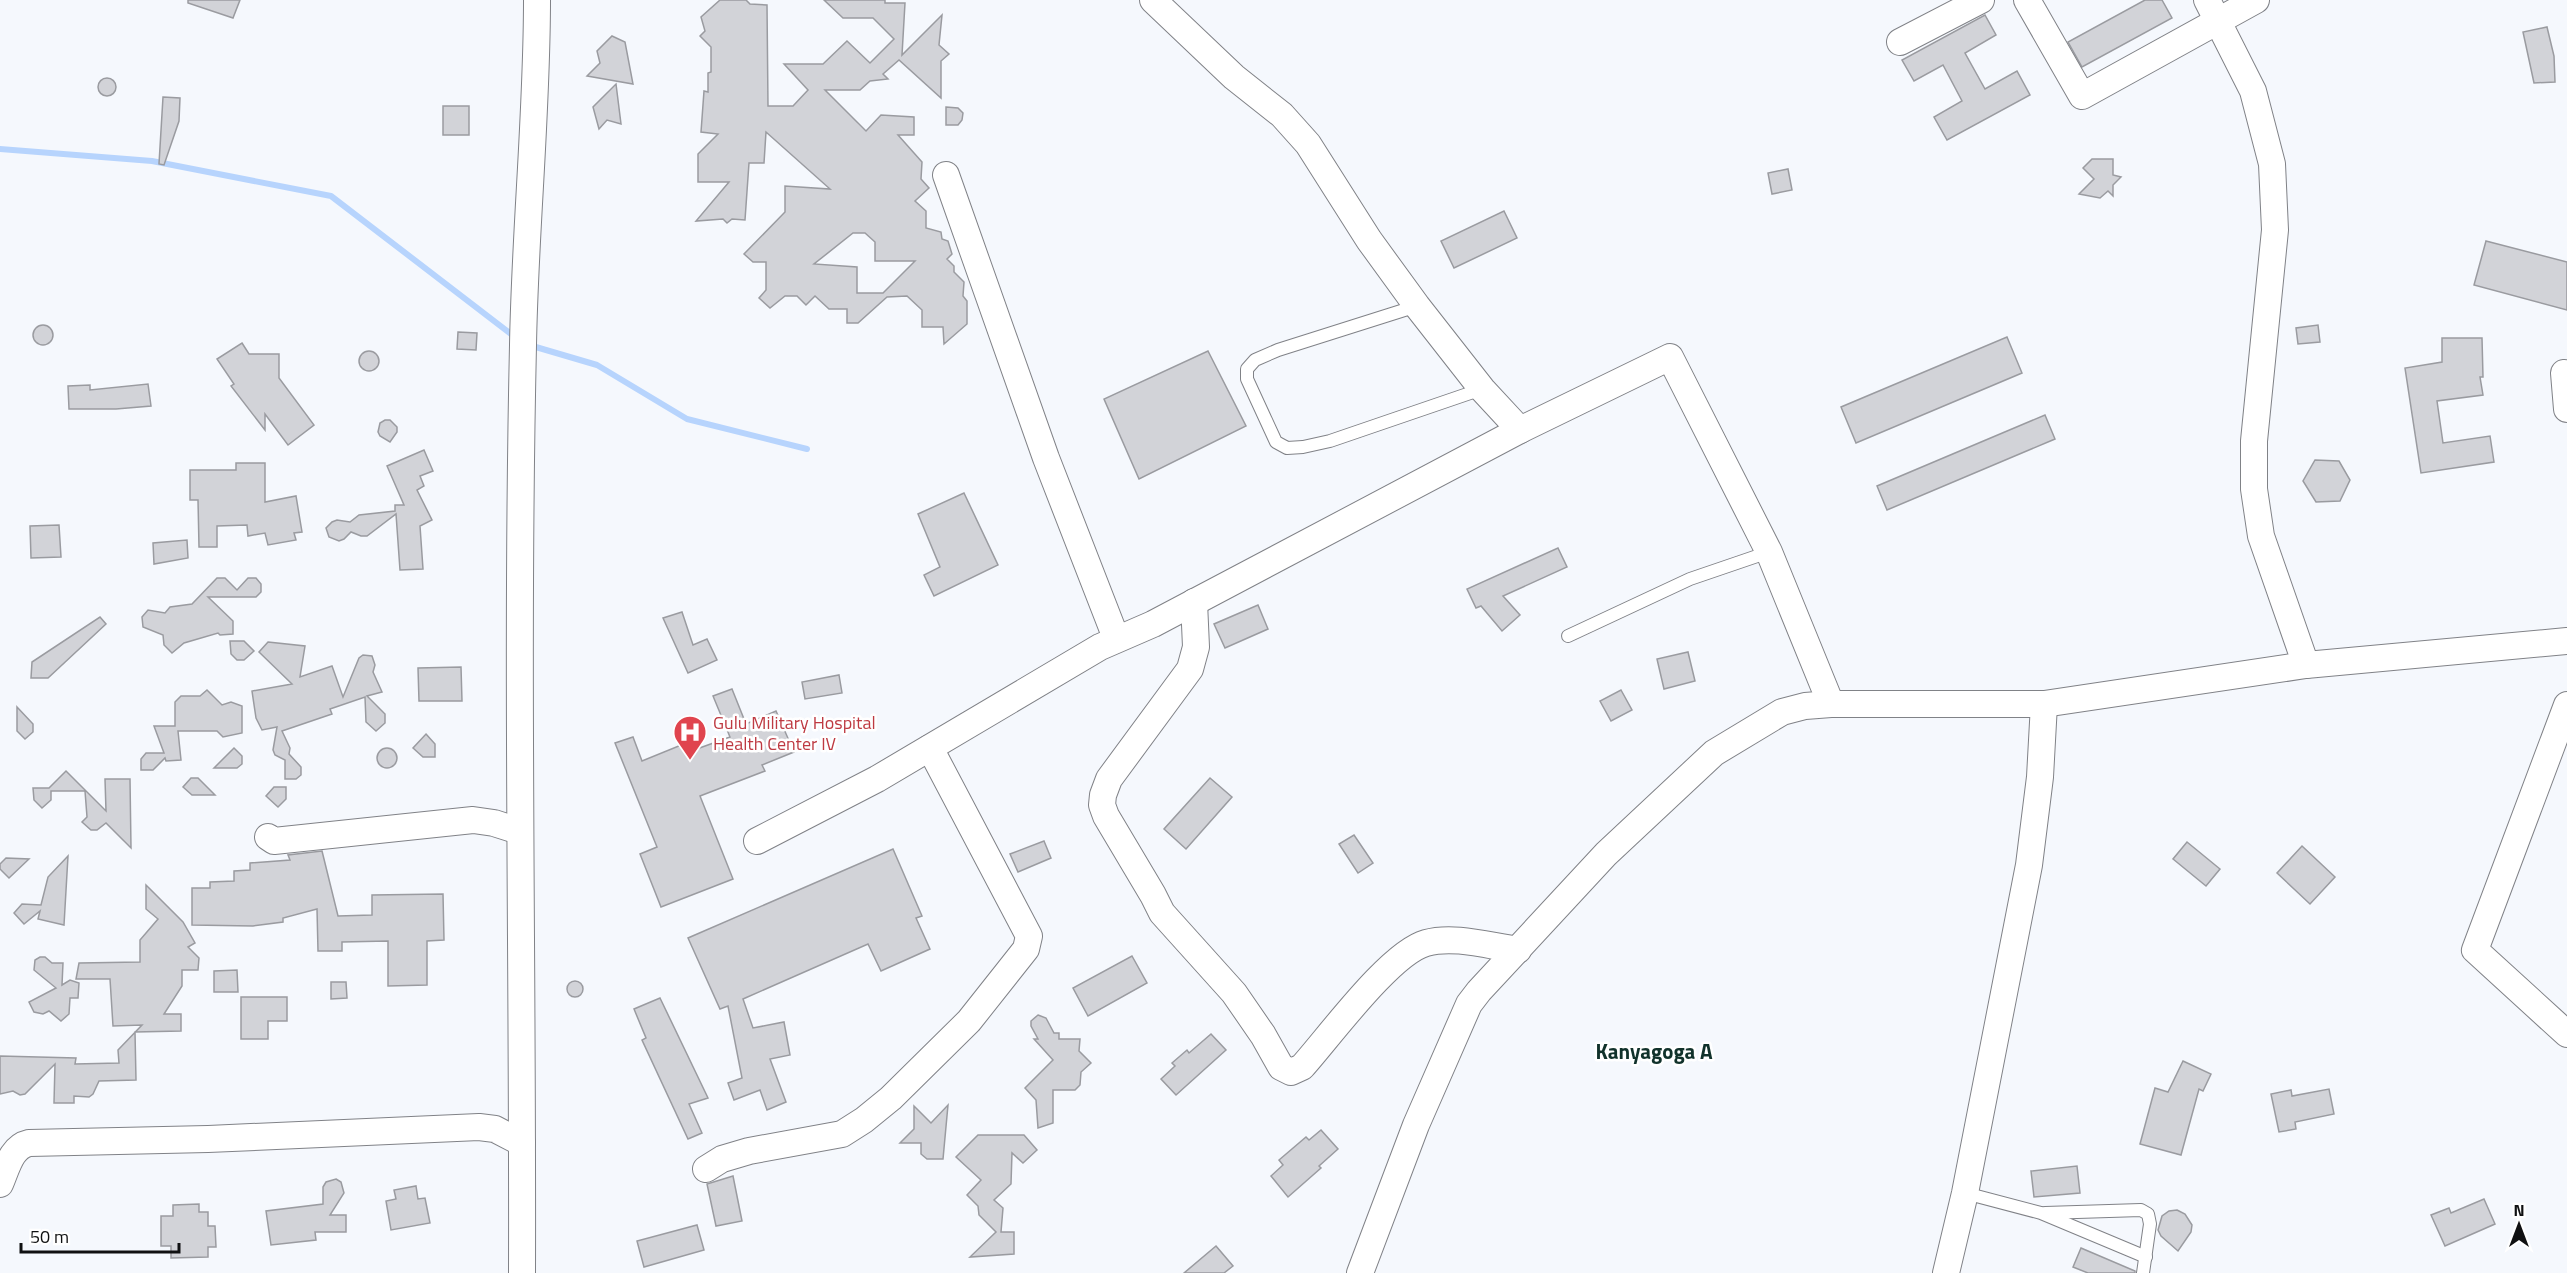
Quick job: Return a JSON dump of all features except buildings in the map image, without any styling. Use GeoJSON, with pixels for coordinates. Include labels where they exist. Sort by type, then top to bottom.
{"type":"FeatureCollection","features":[{"type":"Feature","properties":{"kind":"street"},"geometry":{"type":"LineString","coordinates":[[522,1273],[519,831],[523,343],[537,62],[537,0]]}},
{"type":"Feature","properties":{"kind":"street"},"geometry":{"type":"LineString","coordinates":[[1153,0],[1234,77],[1282,115],[1308,144],[1370,240],[1417,306],[1482,389],[1520,430]]}},
{"type":"Feature","properties":{"kind":"street"},"geometry":{"type":"LineString","coordinates":[[1900,42],[1981,0]]}},
{"type":"Feature","properties":{"kind":"street"},"geometry":{"type":"LineString","coordinates":[[2027,0],[2082,96],[2213,10],[2256,0]]}},
{"type":"Feature","properties":{"kind":"street"},"geometry":{"type":"LineString","coordinates":[[2213,10],[2253,91],[2272,164],[2275,230],[2254,441],[2254,489],[2261,536],[2306,665]]}},
{"type":"Feature","properties":{"kind":"street"},"geometry":{"type":"LineString","coordinates":[[946,176],[1046,458],[1116,638]]}},
{"type":"Feature","properties":{"kind":"street"},"geometry":{"type":"LineString","coordinates":[[756,840],[804,818],[930,748],[1116,638],[1153,624],[1520,430],[1670,357],[1769,552],[1831,704]]}},
{"type":"Feature","properties":{"kind":"street"},"geometry":{"type":"LineString","coordinates":[[2564,373],[2567,409]]}},
{"type":"Feature","properties":{"kind":"street"},"geometry":{"type":"LineString","coordinates":[[1194,602],[1196,646],[1190,669],[1109,779],[1102,805],[1106,816],[1162,913],[1234,993],[1263,1035],[1281,1067],[1290,1071],[1302,1067],[1371,986],[1410,950],[1425,944],[1446,941],[1518,950]]}},
{"type":"Feature","properties":{"kind":"street"},"geometry":{"type":"LineString","coordinates":[[1360,1273],[1416,1125],[1469,1004],[1606,854],[1714,753],[1782,712],[1805,706],[1831,704],[2044,704],[2306,665],[2567,641]]}},
{"type":"Feature","properties":{"kind":"street"},"geometry":{"type":"LineString","coordinates":[[1946,1273],[1965,1193],[2029,865],[2040,777],[2044,704]]}},
{"type":"Feature","properties":{"kind":"street"},"geometry":{"type":"LineString","coordinates":[[2567,705],[2475,950],[2567,1034]]}},
{"type":"Feature","properties":{"kind":"street"},"geometry":{"type":"LineString","coordinates":[[706,1169],[723,1159],[749,1151],[843,1134],[864,1120],[891,1098],[969,1021],[1026,949],[1029,936],[930,748]]}},
{"type":"Feature","properties":{"kind":"street"},"geometry":{"type":"LineString","coordinates":[[268,837],[274,841],[473,820],[494,823],[519,831]]}},
{"type":"Feature","properties":{"kind":"street"},"geometry":{"type":"LineString","coordinates":[[0,1184],[14,1153],[21,1145],[29,1143],[208,1139],[479,1127],[495,1129],[522,1143]]}},
{"type":"Feature","properties":{"kind":"lane"},"geometry":{"type":"LineString","coordinates":[[1417,306],[1278,350],[1256,360],[1247,369],[1247,379],[1276,442],[1287,448],[1330,441],[1482,389]]}},
{"type":"Feature","properties":{"kind":"lane"},"geometry":{"type":"LineString","coordinates":[[1568,636],[1690,579],[1769,552]]}},
{"type":"Feature","properties":{"kind":"lane"},"geometry":{"type":"LineString","coordinates":[[1965,1193],[2041,1213],[2145,1257]]}},
{"type":"Feature","properties":{"kind":"lane"},"geometry":{"type":"LineString","coordinates":[[2041,1213],[2141,1210],[2148,1214],[2150,1224],[2143,1273]]}},
{"type":"Feature","properties":{"kind":"waterway"},"geometry":{"type":"LineString","coordinates":[[0,149],[152,161],[331,196],[515,337]]}},
{"type":"Feature","properties":{"kind":"waterway"},"geometry":{"type":"LineString","coordinates":[[529,345],[597,365],[687,419],[807,449]]}},
{"type":"Feature","properties":{"kind":"place","name":"Gulu Military Hospital Health Center IV"},"geometry":{"type":"Point","coordinates":[690,761]}},
{"type":"Feature","properties":{"kind":"district","name":"Kanyagoga A"},"geometry":{"type":"Point","coordinates":[1654,1051]}}]}
